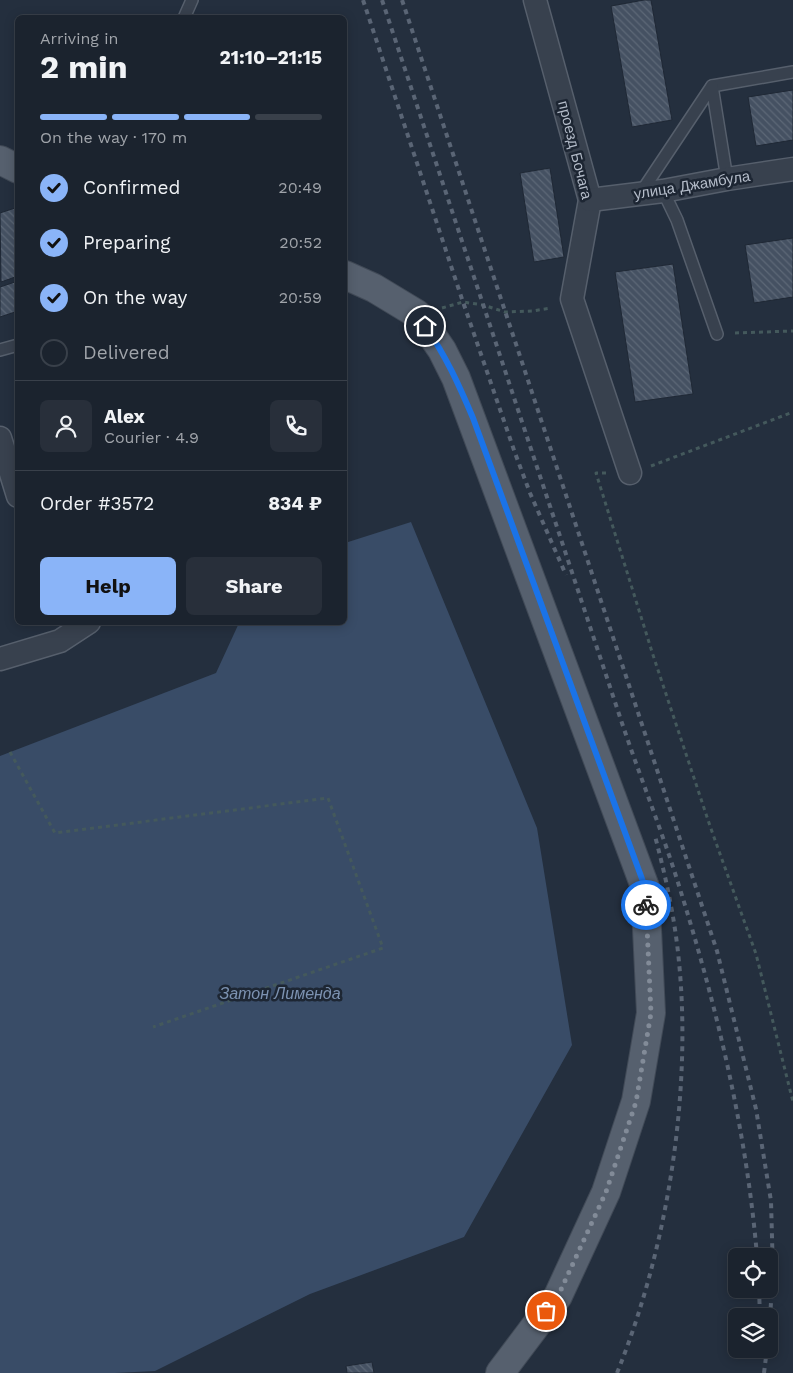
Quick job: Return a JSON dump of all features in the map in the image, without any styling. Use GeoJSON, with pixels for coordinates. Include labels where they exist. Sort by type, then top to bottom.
{"type":"FeatureCollection","features":[{"type":"Feature","properties":{"kind":"main road"},"geometry":{"type":"LineString","coordinates":[[0,160],[15,168]]}},
{"type":"Feature","properties":{"kind":"main road"},"geometry":{"type":"LineString","coordinates":[[347,276],[374,288],[417,314],[442,350],[456,378],[470,410],[645,887],[651,1013],[636,1102],[606,1192],[558,1296],[500,1373]]}},
{"type":"Feature","properties":{"kind":"street","name":"проезд Бочага"},"geometry":{"type":"LineString","coordinates":[[535,0],[590,200],[572,299],[630,473]]}},
{"type":"Feature","properties":{"kind":"street","name":"улица Джамбула"},"geometry":{"type":"LineString","coordinates":[[590,200],[663,191],[793,169]]}},
{"type":"Feature","properties":{"kind":"street"},"geometry":{"type":"LineString","coordinates":[[0,438],[15,486]]}},
{"type":"Feature","properties":{"kind":"street"},"geometry":{"type":"LineString","coordinates":[[0,659],[58,632],[80,625]]}},
{"type":"Feature","properties":{"kind":"lane"},"geometry":{"type":"LineString","coordinates":[[185,15],[192,0]]}},
{"type":"Feature","properties":{"kind":"lane"},"geometry":{"type":"LineString","coordinates":[[640,194],[712,86],[793,72]]}},
{"type":"Feature","properties":{"kind":"lane"},"geometry":{"type":"LineString","coordinates":[[712,86],[727,179]]}},
{"type":"Feature","properties":{"kind":"lane"},"geometry":{"type":"LineString","coordinates":[[663,191],[677,220],[717,334]]}},
{"type":"Feature","properties":{"kind":"lane"},"geometry":{"type":"LineString","coordinates":[[0,350],[15,346]]}},
{"type":"Feature","properties":{"kind":"path"},"geometry":{"type":"LineString","coordinates":[[417,314],[463,302],[483,305],[505,312],[532,311],[552,307],[572,299]]}},
{"type":"Feature","properties":{"kind":"path"},"geometry":{"type":"LineString","coordinates":[[717,334],[793,331]]}},
{"type":"Feature","properties":{"kind":"path"},"geometry":{"type":"LineString","coordinates":[[793,412],[630,473],[596,473],[653,655],[710,826],[756,954],[793,1102]]}},
{"type":"Feature","properties":{"kind":"path"},"geometry":{"type":"LineString","coordinates":[[10,752],[55,833],[328,798],[382,948],[153,1027]]}},
{"type":"Feature","properties":{"kind":"water","name":"Затон Лименда"},"geometry":{"type":"Polygon","coordinates":[[[411,522],[537,828],[572,1045],[464,1237],[310,1294],[155,1371],[0,1373],[0,756],[216,673],[238,625],[347,625],[347,542],[411,522]]]}},
{"type":"Feature","properties":{"kind":"building"},"geometry":{"type":"Polygon","coordinates":[[[651,0],[672,120],[632,127],[611,6],[651,0]]]}},
{"type":"Feature","properties":{"kind":"building"},"geometry":{"type":"Polygon","coordinates":[[[793,90],[793,140],[756,146],[748,97],[793,90]]]}},
{"type":"Feature","properties":{"kind":"building"},"geometry":{"type":"Polygon","coordinates":[[[550,168],[564,257],[534,262],[520,173],[550,168]]]}},
{"type":"Feature","properties":{"kind":"building"},"geometry":{"type":"Polygon","coordinates":[[[15,208],[15,277],[1,282],[0,213],[15,208]]]}},
{"type":"Feature","properties":{"kind":"building"},"geometry":{"type":"Polygon","coordinates":[[[793,238],[793,297],[754,303],[745,245],[793,238]]]}},
{"type":"Feature","properties":{"kind":"building"},"geometry":{"type":"Polygon","coordinates":[[[673,264],[693,394],[635,402],[615,272],[673,264]]]}},
{"type":"Feature","properties":{"kind":"building"},"geometry":{"type":"Polygon","coordinates":[[[15,282],[15,312],[0,317],[0,287],[15,282]]]}},
{"type":"Feature","properties":{"kind":"building"},"geometry":{"type":"Polygon","coordinates":[[[372,1362],[374,1373],[347,1373],[346,1366],[372,1362]]]}},
{"type":"Feature","properties":{"kind":"railway"},"geometry":{"type":"LineString","coordinates":[[363,0],[515,453],[530,493],[566,575]]}},
{"type":"Feature","properties":{"kind":"railway"},"geometry":{"type":"LineString","coordinates":[[382,0],[632,753],[689,917],[715,1013],[736,1109],[745,1158],[756,1248]]}},
{"type":"Feature","properties":{"kind":"railway"},"geometry":{"type":"LineString","coordinates":[[402,0],[717,951],[756,1109],[771,1201],[773,1273],[771,1308]]}},
{"type":"Feature","properties":{"kind":"railway"},"geometry":{"type":"LineString","coordinates":[[617,1373],[635,1325],[650,1275],[662,1224],[672,1171],[682,1065],[682,1013],[679,962],[670,899],[655,836]]}},
{"type":"Feature","properties":{"kind":"railway"},"geometry":{"type":"LineString","coordinates":[[759,1298],[760,1308]]}},
{"type":"Feature","properties":{"kind":"railway"},"geometry":{"type":"LineString","coordinates":[[764,1373],[766,1358]]}},
{"type":"Feature","properties":{"kind":"way so far"},"geometry":{"type":"LineString","coordinates":[[546,1311],[558,1296],[606,1192],[636,1102],[651,1013],[646,905]]}},
{"type":"Feature","properties":{"kind":"route"},"geometry":{"type":"LineString","coordinates":[[425,326],[442,350],[473,418],[645,887],[646,905]]}}]}
